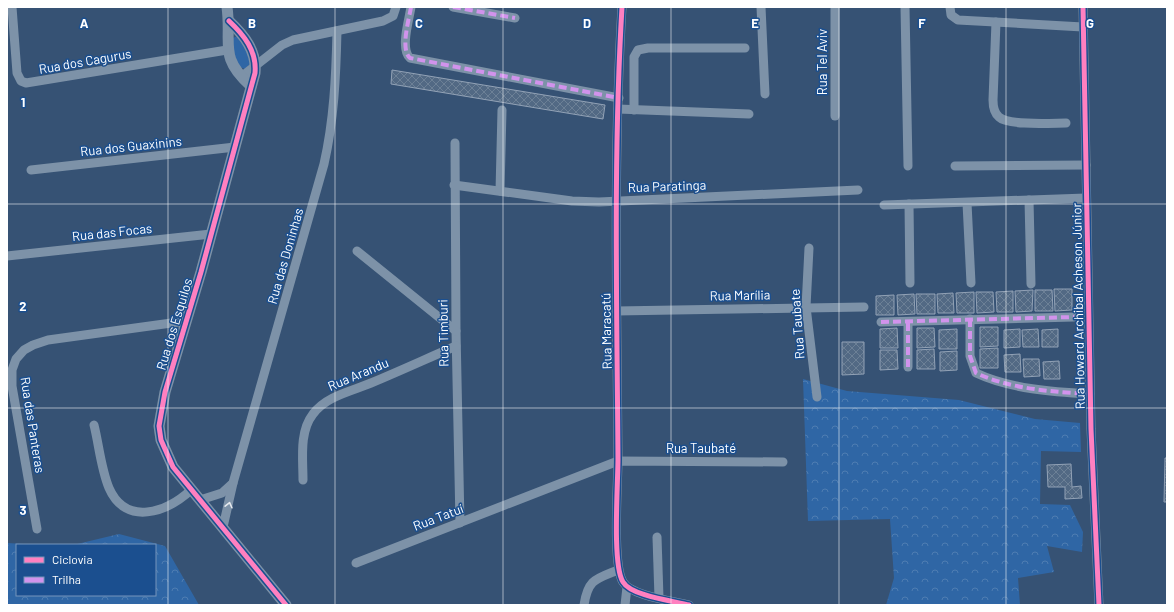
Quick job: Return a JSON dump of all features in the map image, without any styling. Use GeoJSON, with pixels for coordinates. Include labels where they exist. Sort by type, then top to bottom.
{"type":"FeatureCollection","features":[{"type":"Feature","properties":{"kind":"street","name":"Rua dos Cagurus"},"geometry":{"type":"LineString","coordinates":[[12,7],[11,46],[19,77],[21,81],[26,84],[227,50]]}},
{"type":"Feature","properties":{"kind":"street"},"geometry":{"type":"LineString","coordinates":[[227,7],[229,21],[227,50],[232,65],[241,77],[251,86]]}},
{"type":"Feature","properties":{"kind":"street"},"geometry":{"type":"LineString","coordinates":[[241,77],[256,67],[282,45],[293,40],[383,21],[393,16],[396,7]]}},
{"type":"Feature","properties":{"kind":"street"},"geometry":{"type":"LineString","coordinates":[[411,7],[405,47],[406,55],[410,58],[619,98]]}},
{"type":"Feature","properties":{"kind":"street"},"geometry":{"type":"LineString","coordinates":[[452,7],[515,18]]}},
{"type":"Feature","properties":{"kind":"street","name":"Rua Maracatú"},"geometry":{"type":"LineString","coordinates":[[622,7],[616,201],[618,570],[627,587]]}},
{"type":"Feature","properties":{"kind":"street"},"geometry":{"type":"LineString","coordinates":[[761,7],[765,94]]}},
{"type":"Feature","properties":{"kind":"street","name":"Rua Tel Aviv"},"geometry":{"type":"LineString","coordinates":[[835,7],[835,116]]}},
{"type":"Feature","properties":{"kind":"street"},"geometry":{"type":"LineString","coordinates":[[905,7],[908,166]]}},
{"type":"Feature","properties":{"kind":"street"},"geometry":{"type":"LineString","coordinates":[[950,7],[951,15],[958,20],[1083,27]]}},
{"type":"Feature","properties":{"kind":"street","name":"Rua Howard Archibal Acheson Júnior"},"geometry":{"type":"LineString","coordinates":[[1083,7],[1090,394],[1099,605]]}},
{"type":"Feature","properties":{"kind":"street"},"geometry":{"type":"LineString","coordinates":[[229,21],[245,38],[253,52],[256,67]]}},
{"type":"Feature","properties":{"kind":"street"},"geometry":{"type":"LineString","coordinates":[[996,22],[993,100],[995,112],[999,118],[1010,122],[1066,123]]}},
{"type":"Feature","properties":{"kind":"street","name":"Rua das Doninhas"},"geometry":{"type":"LineString","coordinates":[[223,527],[324,164],[330,135],[335,95],[337,31]]}},
{"type":"Feature","properties":{"kind":"street"},"geometry":{"type":"LineString","coordinates":[[634,110],[634,57],[638,50],[648,48],[745,48]]}},
{"type":"Feature","properties":{"kind":"street","name":"Rua dos Esquilos"},"geometry":{"type":"LineString","coordinates":[[256,67],[211,234],[165,392],[159,426],[165,452],[173,467],[286,605]]}},
{"type":"Feature","properties":{"kind":"street"},"geometry":{"type":"LineString","coordinates":[[618,109],[749,114]]}},
{"type":"Feature","properties":{"kind":"street"},"geometry":{"type":"LineString","coordinates":[[500,191],[502,110]]}},
{"type":"Feature","properties":{"kind":"street","name":"Rua Timburi"},"geometry":{"type":"LineString","coordinates":[[455,143],[454,185],[456,346],[460,523]]}},
{"type":"Feature","properties":{"kind":"street","name":"Rua dos Guaxinins"},"geometry":{"type":"LineString","coordinates":[[30,170],[235,147]]}},
{"type":"Feature","properties":{"kind":"street"},"geometry":{"type":"LineString","coordinates":[[955,166],[1086,165]]}},
{"type":"Feature","properties":{"kind":"street","name":"Rua Paratinga"},"geometry":{"type":"LineString","coordinates":[[454,185],[572,201],[616,201],[858,190]]}},
{"type":"Feature","properties":{"kind":"street"},"geometry":{"type":"LineString","coordinates":[[884,205],[1086,198]]}},
{"type":"Feature","properties":{"kind":"street"},"geometry":{"type":"LineString","coordinates":[[1029,200],[1031,284]]}},
{"type":"Feature","properties":{"kind":"street"},"geometry":{"type":"LineString","coordinates":[[967,203],[971,283]]}},
{"type":"Feature","properties":{"kind":"street"},"geometry":{"type":"LineString","coordinates":[[909,204],[910,283]]}},
{"type":"Feature","properties":{"kind":"street","name":"Rua das Focas"},"geometry":{"type":"LineString","coordinates":[[11,256],[211,234]]}},
{"type":"Feature","properties":{"kind":"street","name":"Rua Taubate"},"geometry":{"type":"LineString","coordinates":[[809,248],[806,307],[817,397]]}},
{"type":"Feature","properties":{"kind":"street"},"geometry":{"type":"LineString","coordinates":[[356,251],[456,331]]}},
{"type":"Feature","properties":{"kind":"street","name":"Rua Marília"},"geometry":{"type":"LineString","coordinates":[[616,311],[864,307]]}},
{"type":"Feature","properties":{"kind":"street"},"geometry":{"type":"LineString","coordinates":[[881,322],[1074,317]]}},
{"type":"Feature","properties":{"kind":"street"},"geometry":{"type":"LineString","coordinates":[[970,320],[970,356],[976,373],[986,378],[1041,391],[1090,394]]}},
{"type":"Feature","properties":{"kind":"street","name":"Rua das Panteras"},"geometry":{"type":"LineString","coordinates":[[37,530],[12,386],[12,370],[16,359],[24,350],[48,340],[186,321]]}},
{"type":"Feature","properties":{"kind":"street"},"geometry":{"type":"LineString","coordinates":[[908,322],[908,367]]}},
{"type":"Feature","properties":{"kind":"street","name":"Rua Arandu"},"geometry":{"type":"LineString","coordinates":[[303,480],[302,446],[307,426],[312,414],[323,404],[344,393],[456,346]]}},
{"type":"Feature","properties":{"kind":"street"},"geometry":{"type":"LineString","coordinates":[[94,425],[106,480],[115,498],[123,505],[140,511],[158,511],[181,499],[191,490]]}},
{"type":"Feature","properties":{"kind":"street","name":"Rua Taubaté"},"geometry":{"type":"LineString","coordinates":[[618,461],[783,462]]}},
{"type":"Feature","properties":{"kind":"street","name":"Rua Tatuí"},"geometry":{"type":"LineString","coordinates":[[356,563],[618,461]]}},
{"type":"Feature","properties":{"kind":"street"},"geometry":{"type":"LineString","coordinates":[[200,500],[222,493],[234,483]]}},
{"type":"Feature","properties":{"kind":"street"},"geometry":{"type":"LineString","coordinates":[[657,537],[659,598]]}},
{"type":"Feature","properties":{"kind":"street"},"geometry":{"type":"LineString","coordinates":[[584,605],[590,584],[595,579],[618,570]]}},
{"type":"Feature","properties":{"kind":"street"},"geometry":{"type":"LineString","coordinates":[[625,605],[627,587],[659,598],[689,605]]}},
{"type":"Feature","properties":{"kind":"green space"},"geometry":{"type":"Polygon","coordinates":[[[237,36],[246,49],[251,63],[245,69],[237,66],[231,39],[237,36]]]}},
{"type":"Feature","properties":{"kind":"green space"},"geometry":{"type":"Polygon","coordinates":[[[803,379],[847,391],[959,400],[1035,419],[1080,423],[1081,452],[1041,451],[1040,504],[1070,505],[1083,532],[1082,552],[1047,546],[1054,572],[1018,578],[1020,605],[886,605],[894,578],[890,519],[808,521],[803,379]]]}},
{"type":"Feature","properties":{"kind":"green space"},"geometry":{"type":"Polygon","coordinates":[[[119,534],[165,546],[199,605],[7,605],[7,543],[24,544],[16,544],[16,596],[156,596],[156,544],[77,544],[119,534]]]}},
{"type":"Feature","properties":{"kind":"building"},"geometry":{"type":"Polygon","coordinates":[[[392,70],[605,105],[603,119],[391,84],[392,70]]]}},
{"type":"Feature","properties":{"kind":"building"},"geometry":{"type":"Polygon","coordinates":[[[1054,289],[1072,289],[1072,310],[1055,311],[1054,289]]]}},
{"type":"Feature","properties":{"kind":"building"},"geometry":{"type":"Polygon","coordinates":[[[1033,290],[1032,311],[1016,312],[1015,291],[1033,290]]]}},
{"type":"Feature","properties":{"kind":"building"},"geometry":{"type":"Polygon","coordinates":[[[1035,290],[1052,290],[1053,311],[1035,311],[1035,290]]]}},
{"type":"Feature","properties":{"kind":"building"},"geometry":{"type":"Polygon","coordinates":[[[1013,291],[1013,312],[997,312],[996,292],[1013,291]]]}},
{"type":"Feature","properties":{"kind":"building"},"geometry":{"type":"Polygon","coordinates":[[[974,292],[974,313],[957,313],[956,293],[974,292]]]}},
{"type":"Feature","properties":{"kind":"building"},"geometry":{"type":"Polygon","coordinates":[[[976,292],[993,292],[994,312],[977,313],[976,292]]]}},
{"type":"Feature","properties":{"kind":"building"},"geometry":{"type":"Polygon","coordinates":[[[953,293],[954,313],[938,313],[937,294],[953,293]]]}},
{"type":"Feature","properties":{"kind":"building"},"geometry":{"type":"Polygon","coordinates":[[[914,294],[915,314],[898,315],[897,295],[914,294]]]}},
{"type":"Feature","properties":{"kind":"building"},"geometry":{"type":"Polygon","coordinates":[[[916,294],[935,294],[935,314],[917,314],[916,294]]]}},
{"type":"Feature","properties":{"kind":"building"},"geometry":{"type":"Polygon","coordinates":[[[894,295],[894,315],[876,315],[876,296],[894,295]]]}},
{"type":"Feature","properties":{"kind":"building"},"geometry":{"type":"Polygon","coordinates":[[[980,327],[998,327],[998,346],[980,347],[980,327]]]}},
{"type":"Feature","properties":{"kind":"building"},"geometry":{"type":"Polygon","coordinates":[[[897,328],[898,348],[880,348],[880,329],[897,328]]]}},
{"type":"Feature","properties":{"kind":"building"},"geometry":{"type":"Polygon","coordinates":[[[917,328],[934,328],[935,347],[917,348],[917,328]]]}},
{"type":"Feature","properties":{"kind":"building"},"geometry":{"type":"Polygon","coordinates":[[[957,329],[957,349],[939,349],[939,330],[957,329]]]}},
{"type":"Feature","properties":{"kind":"building"},"geometry":{"type":"Polygon","coordinates":[[[1020,329],[1020,347],[1004,348],[1004,330],[1020,329]]]}},
{"type":"Feature","properties":{"kind":"building"},"geometry":{"type":"Polygon","coordinates":[[[1038,329],[1039,347],[1023,347],[1022,330],[1038,329]]]}},
{"type":"Feature","properties":{"kind":"building"},"geometry":{"type":"Polygon","coordinates":[[[1058,329],[1058,347],[1042,347],[1042,330],[1058,329]]]}},
{"type":"Feature","properties":{"kind":"building"},"geometry":{"type":"Polygon","coordinates":[[[842,342],[864,342],[864,374],[842,375],[842,342]]]}},
{"type":"Feature","properties":{"kind":"building"},"geometry":{"type":"Polygon","coordinates":[[[998,348],[998,368],[980,368],[980,349],[998,348]]]}},
{"type":"Feature","properties":{"kind":"building"},"geometry":{"type":"Polygon","coordinates":[[[934,349],[935,369],[917,369],[917,350],[934,349]]]}},
{"type":"Feature","properties":{"kind":"building"},"geometry":{"type":"Polygon","coordinates":[[[880,350],[897,350],[898,369],[880,370],[880,350]]]}},
{"type":"Feature","properties":{"kind":"building"},"geometry":{"type":"Polygon","coordinates":[[[957,351],[957,370],[940,371],[940,352],[957,351]]]}},
{"type":"Feature","properties":{"kind":"building"},"geometry":{"type":"Polygon","coordinates":[[[1020,354],[1021,372],[1005,372],[1004,355],[1020,354]]]}},
{"type":"Feature","properties":{"kind":"building"},"geometry":{"type":"Polygon","coordinates":[[[1023,359],[1039,359],[1040,376],[1024,377],[1023,359]]]}},
{"type":"Feature","properties":{"kind":"building"},"geometry":{"type":"Polygon","coordinates":[[[1059,361],[1060,379],[1044,379],[1043,362],[1059,361]]]}},
{"type":"Feature","properties":{"kind":"building"},"geometry":{"type":"Polygon","coordinates":[[[1165,458],[1167,458],[1167,502],[1164,502],[1165,458]]]}},
{"type":"Feature","properties":{"kind":"building"},"geometry":{"type":"Polygon","coordinates":[[[1071,464],[1072,487],[1081,486],[1082,498],[1065,499],[1065,487],[1048,487],[1047,465],[1071,464]]]}},
{"type":"Feature","properties":{"kind":"marked path"},"geometry":{"type":"LineString","coordinates":[[411,7],[405,41],[407,54],[410,58],[619,98]]}},
{"type":"Feature","properties":{"kind":"marked path"},"geometry":{"type":"LineString","coordinates":[[453,7],[515,18]]}},
{"type":"Feature","properties":{"kind":"marked path"},"geometry":{"type":"LineString","coordinates":[[881,322],[1074,317]]}},
{"type":"Feature","properties":{"kind":"marked path"},"geometry":{"type":"LineString","coordinates":[[970,319],[970,356],[976,373],[1003,383],[1032,389],[1090,394]]}},
{"type":"Feature","properties":{"kind":"marked path"},"geometry":{"type":"LineString","coordinates":[[908,322],[908,367]]}},
{"type":"Feature","properties":{"kind":"cycle path"},"geometry":{"type":"LineString","coordinates":[[622,7],[617,120],[616,289],[618,459],[616,523],[618,559],[623,582],[628,587],[643,594],[689,605]]}},
{"type":"Feature","properties":{"kind":"cycle path"},"geometry":{"type":"LineString","coordinates":[[1083,7],[1091,429],[1099,605]]}},
{"type":"Feature","properties":{"kind":"cycle path"},"geometry":{"type":"LineString","coordinates":[[229,21],[240,32],[252,51],[255,73],[201,272],[165,392],[159,426],[161,440],[173,467],[286,605]]}}]}
